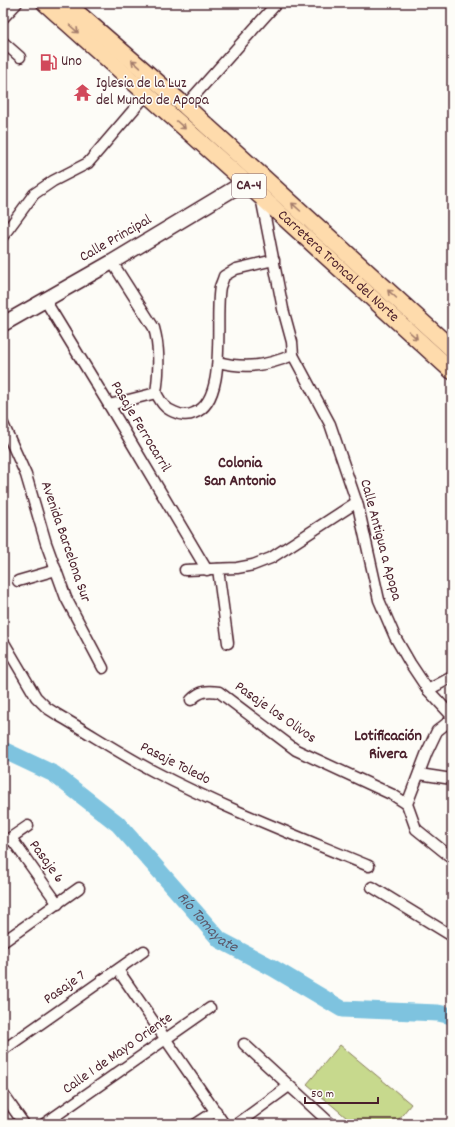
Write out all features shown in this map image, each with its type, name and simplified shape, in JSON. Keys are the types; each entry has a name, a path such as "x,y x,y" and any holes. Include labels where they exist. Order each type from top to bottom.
{"main road":[{"name":"Carretera Troncal del Norte","path":"45,3 245,182 452,371"},
{"name":"Carretera Troncal del Norte","path":"66,3 185,106 452,348"}],"street":[{"path":"3,18 17,3"},
{"path":"185,106 277,3"},
{"path":"3,42 20,57"},
{"path":"3,236 34,194 52,181 88,163 147,94"},
{"name":"Calle Principal","path":"3,324 112,262 245,182"},
{"name":"Calle Antigua a Apopa","path":"261,197 283,309 292,342 293,355 330,424 357,502 378,600 395,637 410,663 428,690 452,716"},
{"path":"112,262 154,328 157,337 159,375 156,392 162,404 168,410 178,414 190,415 200,411 210,400 218,362 220,288 224,276 236,269 274,260"},
{"name":"Pasaje Ferrocarril","path":"45,300 207,570"},
{"path":"218,362 235,366 262,365 276,362 293,355"},
{"path":"109,405 156,392"},
{"name":"Avenida Barcelona Sur","path":"3,424 6,436 26,475 66,598 103,668"},
{"path":"185,570 237,568 253,565 271,558 357,502"},
{"path":"218,569 228,643"},
{"path":"18,581 56,570"},
{"name":"Pasaje Toledo","path":"3,642 36,697 47,708 58,715 154,772 274,827 369,866"},
{"path":"428,690 452,677"},
{"name":"Pasaje los Olivos","path":"191,700 203,691 219,692 296,750 393,795 407,804"},
{"path":"452,719 437,731 427,752 407,804 416,829 452,858"},
{"path":"418,774 452,779"},
{"path":"7,841 28,826"},
{"name":"Pasaje 6","path":"7,841 58,904"},
{"path":"372,887 452,936"},
{"name":"Pasaje 6","path":"3,942 79,888"},
{"name":"Pasaje 7","path":"3,1050 144,951"},
{"path":"118,970 224,1124"},
{"name":"Calle 1 de Mayo Oriente","path":"44,1124 210,1008"},
{"path":"244,1044 331,1124"},
{"path":"237,1124 289,1086"},
{"path":"3,1094 24,1124"},
{"path":"196,1124 216,1111"}],"green space":[{"path":"340,1045 411,1104 395,1124 354,1124 307,1084"}],"waterway":[{"name":"Río Tomayate","path":"3,750 54,774 118,824 220,940 273,968 342,1009 438,1013 452,1016"}],"place":[{"name":"Uno","path":"48,62"},
{"name":"Iglesia de la Luz del Mundo de Apopa","path":"83,93"}],"district":[{"name":"Colonia San Antonio","path":"240,472"},
{"name":"Lotificación Rivera","path":"388,745"}]}
